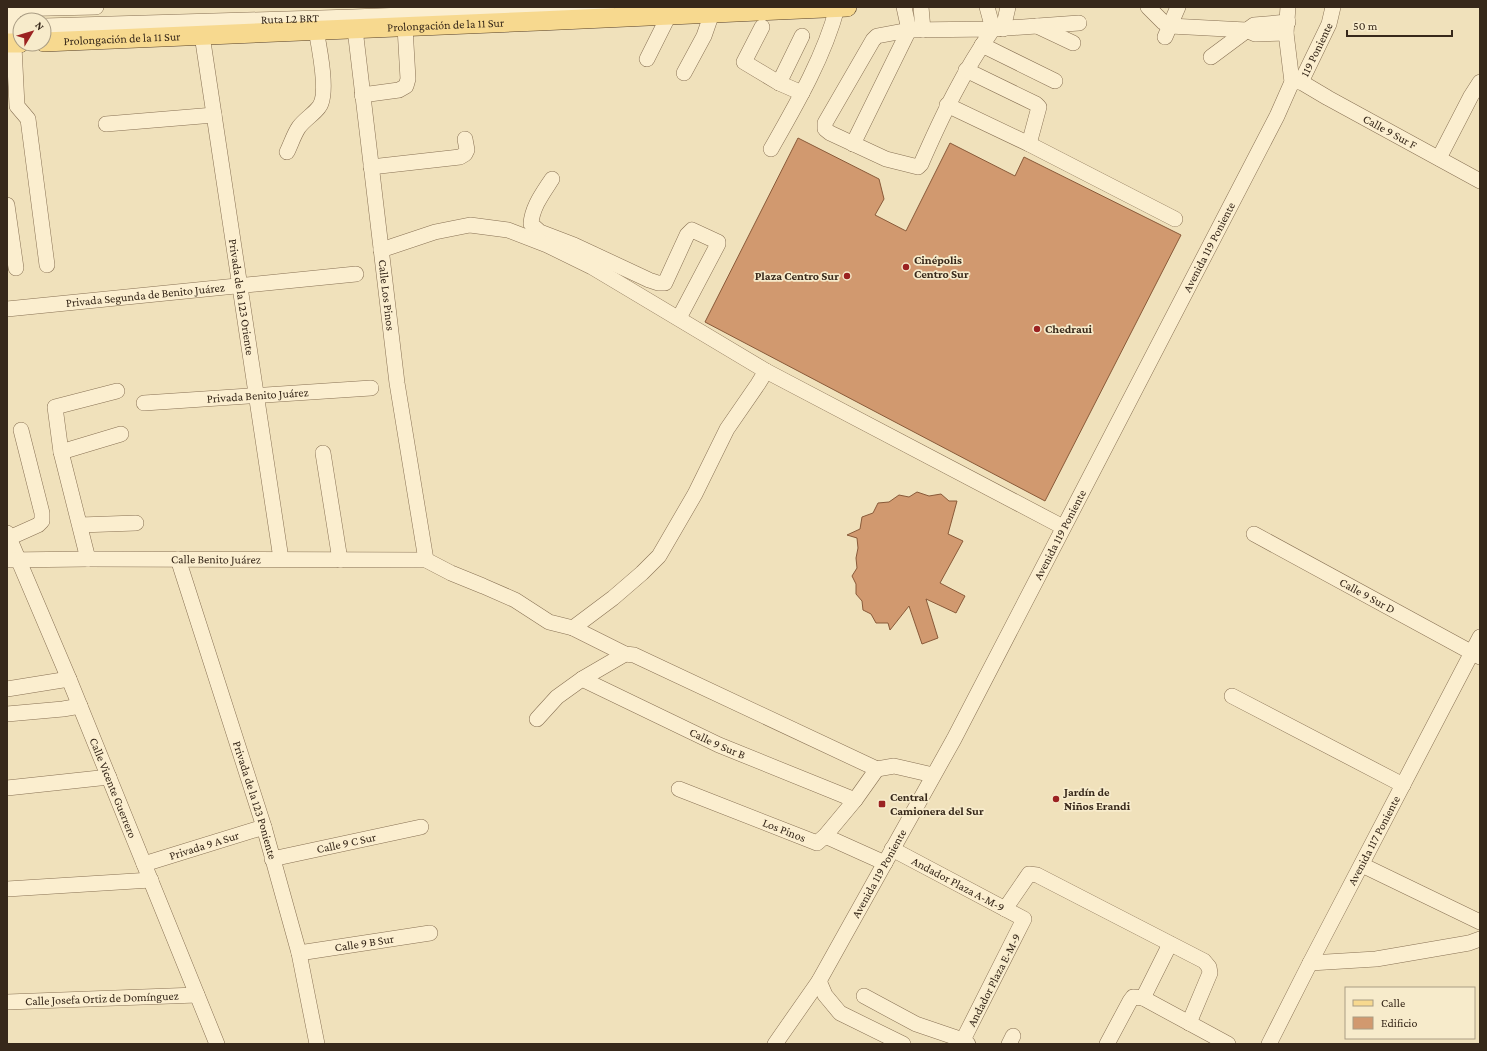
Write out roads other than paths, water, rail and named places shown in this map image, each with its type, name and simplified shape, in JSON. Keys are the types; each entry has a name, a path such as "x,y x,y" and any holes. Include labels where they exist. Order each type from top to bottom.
{"main road":[{"name":"Prolongación de la 11 Sur","path":"52,42 404,27 538,13 669,15 842,7"}],"street":[{"path":"12,26 10,8 96,7"},
{"name":"Ruta L2 BRT","path":"52,26 538,13 607,7"},
{"path":"771,149 802,93 842,7"},
{"path":"904,7 916,30"},
{"path":"854,144 916,30 921,7"},
{"path":"987,7 998,29"},
{"path":"1008,7 998,29 982,46 966,70 947,105 921,164 918,167 886,159 830,133 825,129 825,123 873,40 877,36 916,30 998,29 1079,23"},
{"path":"1148,7 1163,22 1168,32"},
{"path":"1168,32 1178,7"},
{"name":"119 Poniente","path":"1296,82 1329,24 1333,7"},
{"path":"684,73 704,36 712,13"},
{"path":"647,59 669,15"},
{"path":"1168,32 1246,30 1255,34 1287,21 1296,82"},
{"path":"1036,26 1073,43"},
{"path":"362,95 399,90 406,86 408,79 404,27"},
{"path":"762,27 744,62 779,83 802,93"},
{"name":"Calle Los Pinos","path":"355,29 397,383 426,560"},
{"path":"287,152 299,127 308,116 320,107 322,99 322,65 316,30"},
{"path":"1211,58 1246,30"},
{"name":"Privada de la 123 Oriente","path":"202,35 281,559"},
{"path":"779,83 802,36"},
{"path":"982,46 1055,81"},
{"path":"13,52 12,106 28,119 47,265"},
{"path":"966,70 1036,104 1039,107 1029,144"},
{"name":"Calle 9 Sur F","path":"1296,82 1480,181"},
{"name":"Avenida 119 Poniente","path":"775,1044 819,981 957,732 1296,82"},
{"path":"1439,158 1471,96 1480,82"},
{"path":"947,105 1029,144 1175,219"},
{"path":"106,124 214,115"},
{"path":"371,167 460,157 465,154 467,150 465,139"},
{"path":"552,179 538,202 532,216 531,224 540,232 574,245 649,280 658,283 665,283 687,235 692,230 718,242 679,318"},
{"path":"7,205 8,225 16,268"},
{"path":"381,250 435,232 470,225 508,230 546,245 592,268 679,318 766,371 1063,527"},
{"name":"Privada Segunda de Benito Juárez","path":"7,309 356,274"},
{"path":"574,628 613,598 659,556 695,494 727,429 766,371"},
{"name":"Privada Benito Juárez","path":"144,403 371,388"},
{"path":"88,558 61,452 55,407 117,391"},
{"path":"8,535 38,525 42,521 42,513 21,430"},
{"path":"61,452 121,434"},
{"path":"323,453 340,560"},
{"path":"80,526 136,523"},
{"name":"Calle 9 Sur D","path":"1254,534 1476,655"},
{"name":"Calle Vicente Guerrero","path":"8,535 13,561 69,679 217,1044"},
{"name":"Calle Benito Juárez","path":"13,561 88,558 426,560"},
{"name":"Privada de la 123 Poniente","path":"178,559 264,827 299,954 318,1044"},
{"path":"426,560 451,573 514,600 550,622 574,628 625,654 634,655 877,768 894,766 933,775"},
{"name":"Avenida 117 Poniente","path":"1269,1044 1403,784 1476,655 1480,637"},
{"path":"537,719 558,697 582,679 625,654"},
{"path":"7,689 69,679"},
{"name":"Calle 9 Sur B","path":"582,679 719,745 855,800"},
{"path":"1232,696 1403,784"},
{"path":"7,714 63,710 80,706"},
{"path":"825,836 855,800 877,768"},
{"path":"7,788 109,777"},
{"name":"Los Pinos","path":"679,789 817,843 825,836 885,863"},
{"name":"Privada 9 A Sur","path":"144,864 264,827"},
{"name":"Calle 9 C Sur","path":"272,859 421,827"},
{"name":"Andador Plaza A-M-9","path":"892,849 1024,919"},
{"path":"1362,865 1480,922"},
{"path":"1005,909 1028,874 1037,875 1204,961 1209,967 1210,973 1189,1023"},
{"path":"7,889 151,880"},
{"name":"Andador Plaza E-M-9","path":"966,1042 1024,919"},
{"name":"Calle 9 B Sur","path":"299,954 430,933"},
{"path":"1310,963 1376,959 1469,943 1480,939"},
{"path":"1142,998 1170,944"},
{"path":"819,981 825,995 840,1013 903,1044"},
{"name":"Calle Josefa Ortiz de Domínguez","path":"7,1002 197,995"},
{"path":"864,996 916,1024 966,1042"},
{"path":"1108,1044 1130,1001 1138,996 1228,1044"}],"place":[{"name":"Cinépolis Centro Sur","path":"906,267"},
{"name":"Plaza Centro Sur","path":"847,276"},
{"name":"Chedraui","path":"1037,329"},
{"name":"Jardín de Niños Erandi","path":"1056,799"},
{"name":"Central Camionera del Sur","path":"882,804"}]}
